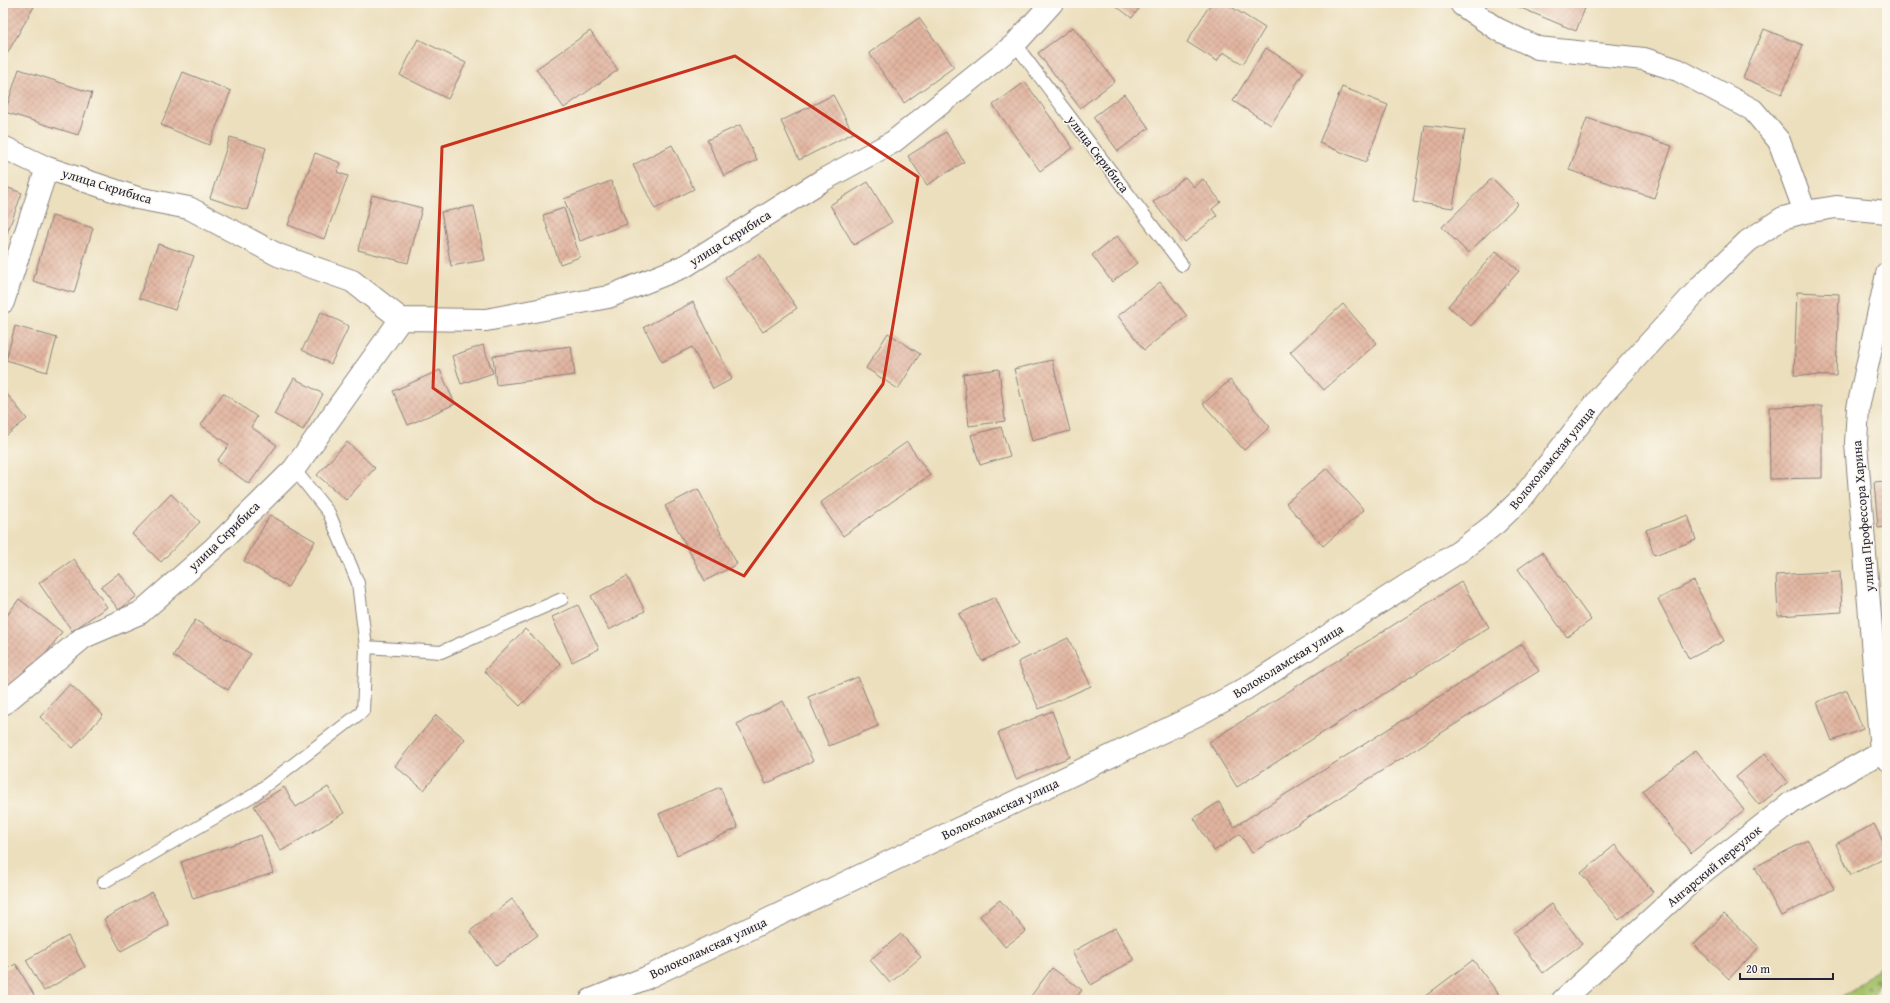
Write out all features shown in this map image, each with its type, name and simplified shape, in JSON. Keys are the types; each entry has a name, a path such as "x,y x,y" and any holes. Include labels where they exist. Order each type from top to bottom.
{"street":[{"name":"улица Скрибиса","path":"3,147 47,168 137,198 189,208 278,255 352,281 401,319 486,320 608,297 685,266 823,180 893,142 1015,44 1052,3"},
{"path":"1461,3 1462,6 1496,29 1538,48 1644,59 1678,70 1753,110 1779,141 1805,212"},
{"name":"улица Скрибиса","path":"3,302 47,168"},
{"name":"Волоколамская улица","path":"591,1000 646,978 1197,715 1245,689 1460,551 1496,523 1522,498 1604,394 1703,284 1748,241 1783,218 1805,212 1836,207 1887,212"},
{"name":"улица Профессора Харина","path":"1884,756 1856,443 1858,408 1887,274"},
{"name":"улица Скрибиса","path":"3,704 84,637 140,613 213,548 294,469 401,319"},
{"name":"Ангарский переулок","path":"1563,1000 1700,875 1791,803 1884,756"}],"lane":[{"name":"улица Скрибиса","path":"1015,44 1182,265"},
{"path":"104,882 252,796 363,711 366,647 358,583 329,513 294,469"},
{"path":"366,647 441,652 562,599"}],"highlighted area":[{"path":"735,56 918,177 883,384 744,576 595,501 433,388 442,147"}],"green space":[{"path":"1887,961 1887,966 1870,1000 1840,1000"}],"building":[{"path":"3,3 36,3 3,61"},
{"path":"1112,3 1143,3 1132,18"},
{"path":"1211,3 1225,3 1265,28 1243,64 1223,52 1217,61 1187,42"},
{"path":"1509,3 1587,3 1576,31"},
{"path":"919,18 954,67 904,103 869,53"},
{"path":"1073,27 1115,81 1080,108 1038,53"},
{"path":"1764,29 1803,45 1782,94 1743,78"},
{"path":"590,31 618,70 564,108 536,69"},
{"path":"418,39 466,63 448,99 400,75"},
{"path":"1266,48 1304,72 1271,125 1233,101"},
{"path":"19,69 92,93 78,135 5,112"},
{"path":"183,72 231,91 209,145 161,125"},
{"path":"1025,82 1073,148 1040,171 993,105"},
{"path":"1342,87 1388,105 1366,162 1319,143"},
{"path":"1124,94 1149,128 1118,151 1093,117"},
{"path":"833,95 853,133 799,160 781,121"},
{"path":"1587,118 1672,146 1654,198 1569,170"},
{"path":"740,125 757,160 724,176 707,140"},
{"path":"1425,125 1465,130 1453,208 1413,202"},
{"path":"946,132 964,162 927,185 908,156"},
{"path":"230,137 266,148 247,210 210,198"},
{"path":"672,145 694,189 655,209 633,165"},
{"path":"315,153 341,163 337,172 348,176 324,239 288,225"},
{"path":"1185,177 1194,187 1203,179 1221,202 1212,209 1217,216 1185,242 1153,202"},
{"path":"1492,178 1518,204 1468,253 1442,227"},
{"path":"611,181 627,224 580,241 564,199"},
{"path":"868,182 892,222 854,245 830,205"},
{"path":"3,186 22,193 3,244"},
{"path":"372,195 422,208 408,263 358,250"},
{"path":"474,206 485,260 451,266 441,212"},
{"path":"564,208 580,257 560,264 543,215"},
{"path":"52,216 93,228 74,293 33,281"},
{"path":"1117,236 1137,263 1112,282 1092,255"},
{"path":"158,244 194,256 175,310 139,298"},
{"path":"1496,251 1519,271 1471,326 1448,306"},
{"path":"759,254 797,308 763,332 725,278"},
{"path":"1160,282 1187,316 1144,350 1118,316"},
{"path":"1797,292 1839,294 1836,376 1794,375"},
{"path":"693,302 732,379 713,389 692,347 662,362 644,327"},
{"path":"1343,304 1377,343 1324,390 1290,352"},
{"path":"321,312 349,326 331,364 302,350"},
{"path":"15,326 57,338 47,372 6,360"},
{"path":"888,333 920,354 898,389 866,368"},
{"path":"483,345 493,373 461,384 452,356"},
{"path":"571,346 575,375 496,385 493,356"},
{"path":"1052,360 1070,431 1032,441 1014,369"},
{"path":"999,369 1005,421 969,426 963,374"},
{"path":"440,370 455,404 408,425 393,391"},
{"path":"294,378 323,394 303,430 274,414"},
{"path":"1230,380 1270,427 1244,450 1203,404"},
{"path":"3,389 27,419 3,438"},
{"path":"223,393 257,417 251,427 277,445 249,484 217,461 229,445 201,425"},
{"path":"1822,406 1822,478 1770,479 1769,407"},
{"path":"1001,427 1010,456 980,465 971,435"},
{"path":"347,442 375,468 346,500 317,475"},
{"path":"907,442 930,475 843,536 820,503"},
{"path":"1327,468 1364,510 1323,546 1286,503"},
{"path":"1887,481 1887,527 1878,528 1874,482"},
{"path":"698,489 737,564 705,581 665,506"},
{"path":"171,494 200,522 161,562 132,534"},
{"path":"270,515 315,541 288,587 244,561"},
{"path":"1688,515 1696,540 1654,555 1646,530"},
{"path":"1542,552 1591,620 1567,637 1518,569"},
{"path":"74,559 107,607 72,631 39,583"},
{"path":"1840,571 1842,612 1778,616 1776,575"},
{"path":"119,573 137,596 119,610 101,587"},
{"path":"627,576 645,611 609,630 591,596"},
{"path":"1694,581 1724,641 1689,659 1658,599"},
{"path":"1461,582 1489,627 1237,787 1209,742"},
{"path":"995,597 1018,644 982,661 959,614"},
{"path":"19,599 62,632 42,659 3,691 3,621"},
{"path":"578,605 599,649 572,662 552,617"},
{"path":"195,620 251,654 228,690 173,656"},
{"path":"525,629 561,664 520,706 484,671"},
{"path":"1068,638 1091,686 1039,709 1018,662"},
{"path":"1522,644 1539,671 1252,853 1240,834 1214,851 1194,818 1219,802 1234,827"},
{"path":"858,677 878,726 829,746 808,697"},
{"path":"70,684 103,715 73,748 40,717"},
{"path":"1847,690 1863,729 1832,741 1817,702"},
{"path":"783,701 813,761 766,784 737,724"},
{"path":"1052,711 1070,757 1016,779 998,733"},
{"path":"436,715 465,739 424,790 395,766"},
{"path":"1696,750 1744,810 1691,853 1642,791"},
{"path":"1765,753 1788,782 1759,805 1736,777"},
{"path":"284,787 296,807 328,787 344,813 281,851 254,806"},
{"path":"720,787 738,828 677,855 659,814"},
{"path":"1874,824 1887,850 1887,856 1851,875 1836,844"},
{"path":"261,835 273,873 193,899 181,862"},
{"path":"1808,840 1834,889 1781,916 1755,867"},
{"path":"1615,845 1653,892 1619,920 1581,873"},
{"path":"152,892 169,925 121,951 104,919"},
{"path":"512,899 538,935 496,966 470,931"},
{"path":"1000,900 1026,931 1005,947 980,916"},
{"path":"1552,904 1582,944 1543,973 1513,933"},
{"path":"1724,914 1759,947 1729,979 1694,945"},
{"path":"1115,928 1134,960 1091,985 1072,952"},
{"path":"901,934 921,957 890,983 870,960"},
{"path":"68,936 85,967 44,991 26,960"},
{"path":"1473,960 1503,1000 1420,1000"},
{"path":"16,964 34,995 25,1000 3,1000 3,971"},
{"path":"1052,968 1082,990 1074,1000 1028,1000"}]}
